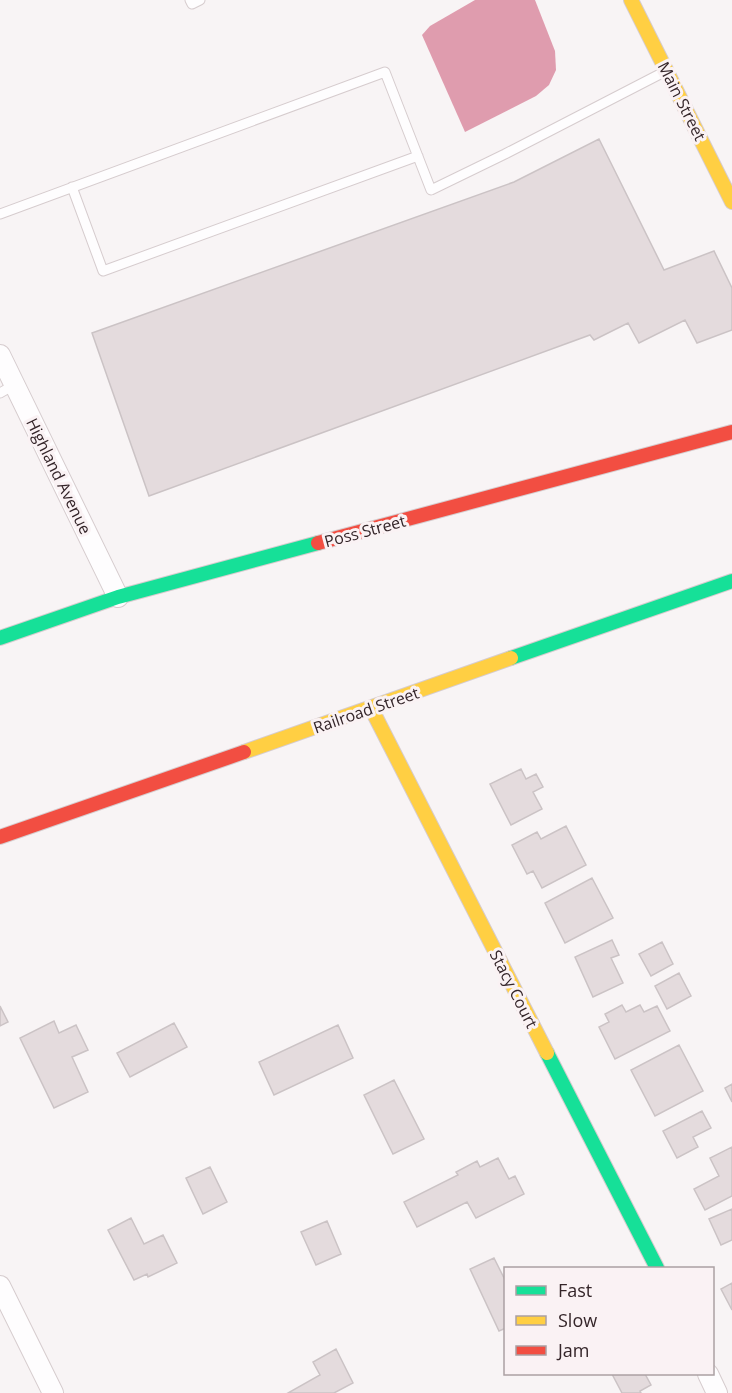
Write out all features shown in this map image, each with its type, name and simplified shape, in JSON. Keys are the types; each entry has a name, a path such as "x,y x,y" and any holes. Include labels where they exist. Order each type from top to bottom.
{"street":[{"name":"Main Street","path":"631,0 732,202"},
{"name":"Highland Avenue","path":"0,355 7,389 118,597"},
{"name":"Poss Street","path":"0,638 118,597 732,432"},
{"name":"Railroad Street","path":"0,837 732,581"},
{"name":"Stacy Court","path":"372,708 656,1267"},
{"path":"0,1286 53,1393"},
{"path":"708,1375 717,1393"}],"lane":[{"path":"190,0 192,4 200,0"},
{"path":"0,214 385,72 431,190 666,70"},
{"path":"72,187 103,271 418,156"}],"shaded area":[{"path":"475,0 535,0 555,51 556,70 549,85 536,96 465,132 422,35 430,26"}],"building":[{"path":"599,139 664,270 714,251 732,288 732,330 697,343 685,320 639,343 628,323 594,340 590,335 149,496 92,333 514,182"},
{"path":"521,769 526,779 536,774 543,787 533,792 542,809 511,825 490,784"},
{"path":"566,826 586,865 542,888 533,871 527,874 512,845 537,832 541,839"},
{"path":"592,878 613,918 565,943 545,903"},
{"path":"612,940 619,955 611,958 623,983 593,997 575,957"},
{"path":"662,942 673,964 651,976 639,954"},
{"path":"679,973 691,996 667,1009 655,986"},
{"path":"622,1005 626,1012 640,1005 644,1012 657,1006 670,1031 615,1059 599,1027 609,1022 605,1014"},
{"path":"0,1006 8,1022 0,1026"},
{"path":"54,1021 59,1033 76,1025 88,1050 72,1057 88,1092 54,1108 20,1038"},
{"path":"174,1023 187,1047 130,1077 117,1053"},
{"path":"338,1025 353,1058 274,1095 259,1062"},
{"path":"679,1045 703,1091 655,1116 631,1070"},
{"path":"394,1080 424,1139 393,1154 364,1095"},
{"path":"732,1084 732,1102 725,1088"},
{"path":"702,1111 711,1128 693,1137 698,1147 677,1158 663,1131"},
{"path":"732,1147 732,1196 705,1210 694,1189 719,1176 710,1158"},
{"path":"498,1158 509,1179 515,1176 524,1194 476,1218 467,1202 417,1227 404,1202 458,1175 456,1172 477,1161 480,1167"},
{"path":"210,1167 227,1202 203,1214 186,1178"},
{"path":"732,1209 732,1240 721,1245 709,1219"},
{"path":"131,1218 144,1244 163,1235 177,1263 148,1277 147,1274 134,1280 108,1230"},
{"path":"327,1221 341,1254 316,1265 301,1232"},
{"path":"494,1258 504,1278 504,1329 499,1331 470,1269"},
{"path":"732,1283 732,1310 721,1289"},
{"path":"336,1349 353,1383 334,1393 288,1393 320,1375 313,1362"},
{"path":"613,1375 646,1375 651,1385 640,1391 641,1393 622,1393"}],"traffic: fast":[{"path":"0,638 118,597 318,543"},
{"path":"511,658 732,581"},
{"path":"547,1053 656,1267"}],"traffic: slow":[{"path":"631,0 732,202"},
{"path":"244,752 511,658"},
{"path":"371,708 547,1053"}],"traffic: jam":[{"path":"318,543 732,432"},
{"path":"0,837 244,752"}]}
